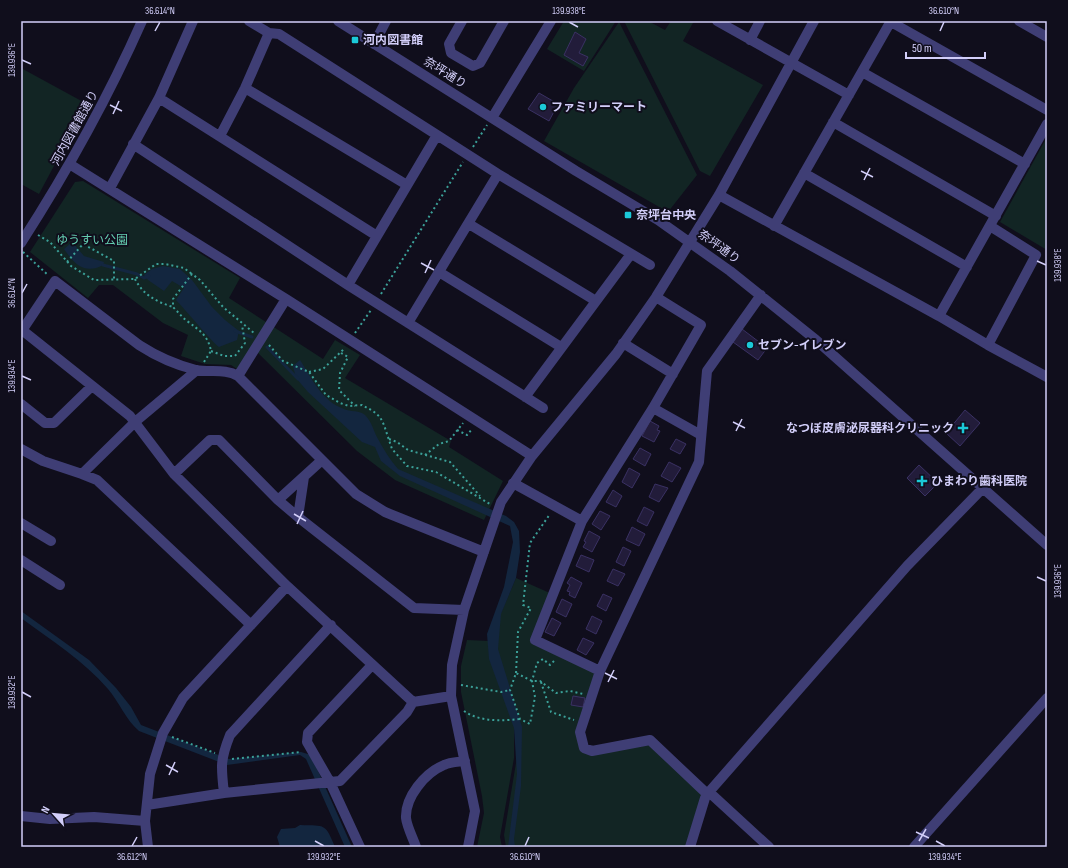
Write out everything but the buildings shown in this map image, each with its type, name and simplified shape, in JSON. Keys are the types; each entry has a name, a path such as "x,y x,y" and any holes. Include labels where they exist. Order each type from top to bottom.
{"street":[{"name":"河内図書館通り","path":"21,243 70,165 99,112 142,21"},
{"path":"110,188 159,98 193,21"},
{"path":"249,21 269,33 279,34 498,174 650,265"},
{"name":"奈坪通り","path":"338,21 576,171 658,220 690,242 761,295 816,340 1047,545"},
{"path":"374,44 386,21"},
{"path":"462,21 449,44 451,53 473,66 480,63 504,21"},
{"path":"492,118 551,21"},
{"path":"717,21 849,95"},
{"path":"750,40 760,21"},
{"path":"468,847 475,810 451,696 452,665 464,610 497,516 512,483 623,343 656,297 719,195 814,21"},
{"path":"774,226 891,21 1047,110"},
{"path":"1019,21 1047,37"},
{"path":"220,136 246,88 269,33"},
{"path":"862,72 1025,164"},
{"path":"246,88 407,185"},
{"path":"159,98 377,236"},
{"path":"833,122 996,216"},
{"path":"939,316 1047,124"},
{"path":"348,285 437,135"},
{"path":"134,144 348,285 543,408"},
{"path":"70,165 110,188 286,299 348,344 532,456"},
{"path":"804,173 967,267"},
{"path":"408,323 498,174"},
{"path":"719,195 1047,377"},
{"path":"469,224 596,301"},
{"path":"988,345 1036,255 990,226"},
{"path":"525,397 631,254"},
{"path":"439,272 561,347"},
{"path":"413,702 287,586 174,474 130,416 22,331 55,281 139,345 154,354 200,367 231,372 238,376 356,494 384,512 484,552"},
{"path":"761,295 707,371 699,462 600,671 580,732 584,748 592,751 650,740 704,791 709,792 769,847"},
{"path":"600,671 535,640 582,521 653,408 701,325 656,297"},
{"path":"238,376 286,299"},
{"path":"623,343 673,374"},
{"path":"82,474 135,422 200,367"},
{"path":"21,404 45,423 54,423 92,386"},
{"path":"653,408 701,435"},
{"path":"174,474 210,440 219,440 278,500 414,608 464,610"},
{"path":"21,449 43,461 97,480 251,625"},
{"path":"278,500 322,460"},
{"path":"298,517 304,477"},
{"path":"512,483 582,521"},
{"path":"690,847 705,798 709,792 907,566 983,488"},
{"path":"21,523 50,541"},
{"path":"21,560 60,585"},
{"path":"148,847 145,821 150,774 162,737 183,698 287,586"},
{"path":"224,793 222,759 230,735 331,625"},
{"path":"360,847 323,782 312,751 307,742 308,733 372,665"},
{"path":"413,702 451,696"},
{"path":"914,847 1047,698"},
{"path":"147,805 224,793 340,781 407,712 413,702"},
{"path":"416,847 406,819 406,805 414,792 431,773 444,765 465,761"},
{"path":"21,816 50,819 94,817 145,821"}],"path":[{"path":"309,372 323,369 341,353 348,344 492,118"},
{"path":"37,235 50,242 70,266 94,280 114,281 135,279 156,264 165,264 184,268 200,280 223,307 242,324 259,336"},
{"path":"67,262 83,244 114,261 114,281"},
{"path":"21,251 55,281"},
{"path":"173,307 173,299 183,288 192,274"},
{"path":"135,279 139,287 152,299 173,307 186,320 201,330 209,343 211,351 200,367"},
{"path":"211,351 224,356 235,356 245,343 242,324"},
{"path":"267,343 283,361 309,372 326,395 340,403 355,406 362,405 380,417 392,449 407,466 436,472 483,498 450,462 408,450 397,442 389,439"},
{"path":"341,353 348,357 340,373 339,390 355,406"},
{"path":"457,430 467,435 473,419"},
{"path":"425,455 439,444 449,441 457,430 473,419"},
{"path":"520,719 510,690 516,673 518,632 531,608 523,605 530,543 555,506"},
{"path":"473,718 520,719 530,724 535,697 532,681 537,663 543,659 550,665"},
{"path":"516,673 532,681 540,681 556,693 570,691"},
{"path":"540,681 551,712 583,723"},
{"path":"461,686 501,692 510,690"},
{"path":"162,737 222,759 312,751"}],"green space":[{"path":"564,21 616,21 584,71 547,49"},
{"path":"624,21 648,21 665,30 671,21 694,21 683,41 763,85 710,176 700,171"},
{"path":"619,22 697,175 668,212 544,141 574,88"},
{"path":"21,68 87,104 39,194 21,184"},
{"path":"1047,137 1047,250 1000,222"},
{"name":"ゆうすい公園","path":"83,181 240,278 229,298 323,359 335,340 360,355 345,378 451,441 449,447 503,481 484,520 395,480 357,451 252,347 237,369 231,365 205,364 181,356 188,335 163,323 113,285 99,285 88,298 30,252 75,182"},
{"path":"516,578 552,594 535,640 600,671 583,723 584,748 650,740 704,791 690,847 506,847 504,835 522,727 514,729 514,758 500,837 502,847 477,847 484,813 482,796 461,692 461,666 467,640 489,641"}],"water":[{"path":"72,242 84,256 104,262 103,265 91,269 80,266 64,249"},
{"path":"163,266 180,269 192,280 212,307 239,331 237,340 219,347 176,300 184,288 172,281 164,291 148,280 144,275 152,269"},
{"path":"300,360 318,389 330,401 344,409 360,412 365,415 371,423 376,436 385,451 398,469 506,516 514,522 519,531 520,552 516,578 501,614 498,649 522,727 521,786 514,839 515,847 508,847 517,774 514,728 489,659 487,634 504,587 513,542 510,526 400,476 381,461 375,447 362,442 308,392 296,378 293,366"},
{"path":"21,611 89,660 116,688 131,707 141,725 229,759 301,752 311,755 352,847 345,847 306,759 300,755 227,765 139,731 130,722 112,694 99,679 67,651 21,618"},
{"path":"300,825 315,825 324,827 335,847 280,847 277,837 281,829 295,828"}],"waterway":[{"path":"103,265 137,274 144,278 149,276"},
{"path":"235,331 252,337"},
{"path":"267,347 298,379"}],"place":[{"name":"河内図書館","path":"355,40"},
{"name":"ファミリーマート","path":"543,107"},
{"name":"奈坪台中央","path":"628,215"},
{"name":"セブン-イレブン","path":"750,345"},
{"name":"なつぼ皮膚泌尿器科クリニック","path":"963,428"},
{"name":"ひまわり歯科医院","path":"922,481"}]}
